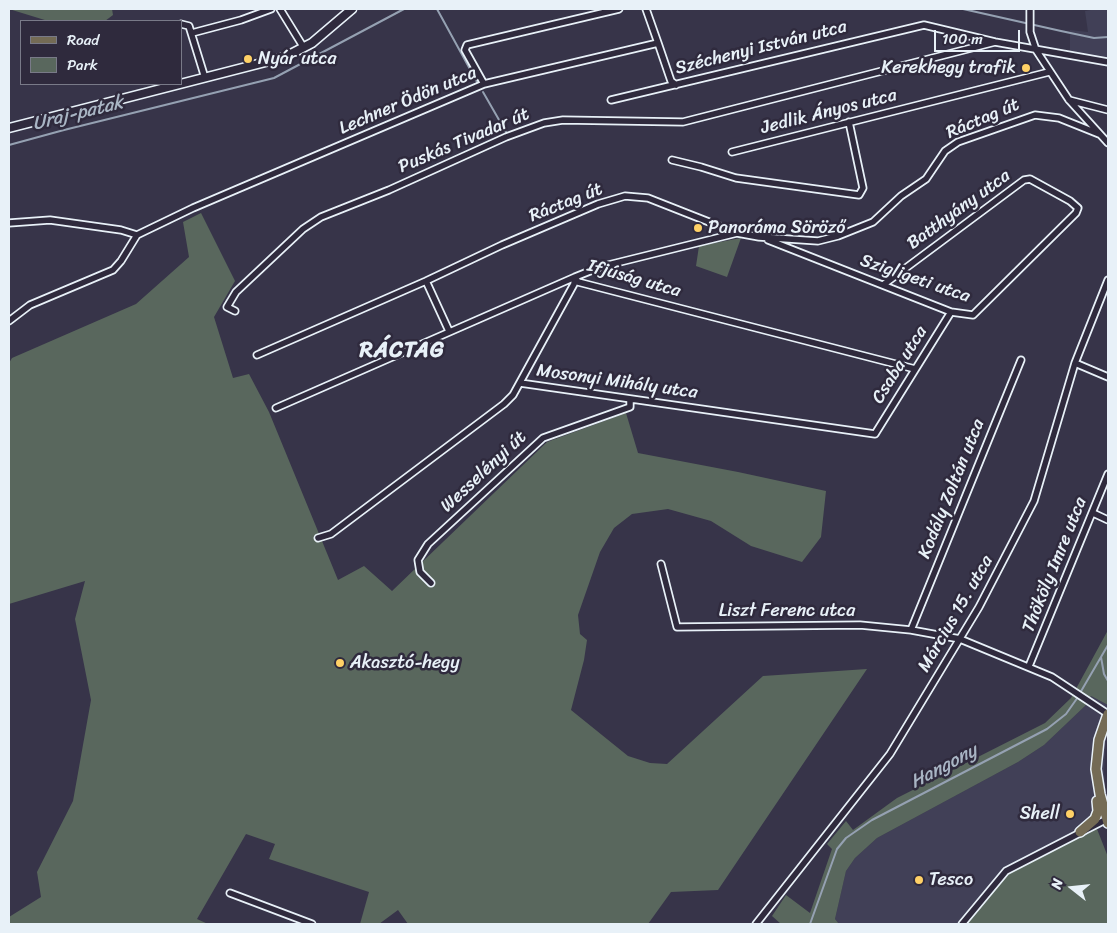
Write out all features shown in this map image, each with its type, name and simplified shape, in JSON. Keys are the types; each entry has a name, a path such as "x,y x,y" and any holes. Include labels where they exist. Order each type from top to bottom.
{"main road":[{"path":"1080,832 1097,814 1096,763 1099,740 1108,714"},
{"path":"1097,781 1108,821"}],"street":[{"path":"192,33 241,20 271,9"},
{"path":"280,9 304,48"},
{"path":"182,84 285,57 304,48 352,9"},
{"path":"484,84 465,50 470,43 619,9"},
{"path":"646,9 671,81 676,85"},
{"path":"1030,11 1030,28 1036,50 1069,100 1108,143"},
{"path":"182,24 190,26 205,78"},
{"name":"Széchenyi István utca","path":"611,100 924,25 934,25 995,42 1107,61"},
{"name":"Puskás Tivadar út","path":"235,311 227,307 236,292 303,229 321,217 390,190 506,137 544,123 563,120 683,122 995,42"},
{"name":"Lechner Ödön utca","path":"136,234 484,84 658,43"},
{"name":"Jedlik Ányos utca","path":"732,152 1049,72"},
{"path":"9,128 178,85"},
{"path":"1069,100 1108,110"},
{"name":"Ráctag út","path":"759,237 818,241 838,236 873,222 901,196 926,179 945,151 958,142 1027,116 1052,116 1099,134"},
{"path":"672,160 701,166 736,178 859,195 863,188 849,122"},
{"name":"Szigligeti utca","path":"759,237 951,312 976,314 1076,214 1076,205 1030,179"},
{"name":"Batthyány utca","path":"883,285 1020,182 1030,179"},
{"name":"Ráctag út","path":"257,355 598,204 625,196 636,196 661,202 737,233"},
{"path":"9,223 50,220 121,230 136,234 121,261 113,270 30,305 9,321"},
{"path":"520,383 574,284 575,277 600,267 737,233 759,237"},
{"name":"Ifjúság utca","path":"276,408 575,277 578,282 915,368"},
{"name":"Március 15. utca","path":"756,924 890,754 960,639 1034,502 1075,364 1108,280"},
{"path":"426,281 449,331"},
{"name":"Csaba utca","path":"876,434 951,312"},
{"name":"Kodály Zoltán utca","path":"911,630 1021,360"},
{"path":"1075,364 1108,377"},
{"name":"Mosonyi Mihály utca","path":"318,538 331,534 436,453 504,404 520,383 876,434"},
{"name":"Wesselényi út","path":"431,583 420,572 418,560 428,544 528,451 543,438 630,407 630,400"},
{"name":"Thököly Imre utca","path":"1029,666 1108,474"},
{"path":"1092,513 1108,520"},
{"name":"Liszt Ferenc utca","path":"661,564 677,627 824,624 911,630 960,639 1029,666 1072,689 1108,714"},
{"path":"962,924 1006,871 1080,832 1108,821"},
{"path":"230,894 312,924"}],"shaded area":[{"path":"1108,9 1108,57 1070,51 1070,30 1088,32 1085,11"},
{"path":"1091,696 1108,705 1104,772 1108,824 1004,876 966,924 839,924 835,919 846,871 855,858 877,838 1018,762 1044,745 1085,706"}],"green space":[{"path":"9,9 112,9 113,15 106,20 45,20"},
{"path":"201,213 235,281 214,317 233,378 249,374 269,412 338,580 364,566 392,591 547,442 626,413 638,453 826,491 821,537 802,562 751,546 711,521 668,509 632,514 614,528 600,552 578,615 580,634 587,640 584,660 571,710 628,756 650,763 667,764 763,676 867,669 718,890 671,892 648,924 408,924 398,910 379,924 360,924 369,892 269,859 275,844 246,834 197,919 208,924 9,924 9,917 41,897 37,872 73,801 91,700 75,619 85,581 9,604 9,363 12,358 136,304 189,257 183,222"},
{"path":"741,238 727,277 696,266 699,246"},
{"path":"1108,630 1108,705 1091,696 1085,706 1044,745 1018,762 877,838 855,858 846,871 835,919 839,924 781,924 772,916 786,895 810,913 832,849 827,844 846,821 853,830 897,798 1045,723 1071,698"},
{"path":"1097,829 1108,857 1108,924 966,924 1004,876"}],"waterway":[{"name":"Uraj-patak","path":"9,145 274,78 404,9"},
{"path":"437,9 477,82"},
{"name":"Uraj-patak","path":"963,9 1094,38 1108,37"},
{"path":"483,92 506,132"},
{"name":"Hangony","path":"1080,693 1108,645"},
{"path":"1101,657 1104,674 1108,681"},
{"name":"Hangony","path":"810,924 837,849 846,838 872,820 1047,729 1066,714 1078,697"}],"place":[{"name":"Nyár utca","path":"248,59"},
{"name":"Kerekhegy trafik","path":"1026,68"},
{"name":"Panoráma Söröző","path":"698,228"},
{"name":"Akasztó-hegy","path":"340,663"},
{"name":"Shell","path":"1070,814"},
{"name":"Tesco","path":"919,880"}],"district":[{"name":"RÁCTAG","path":"402,351"}]}
